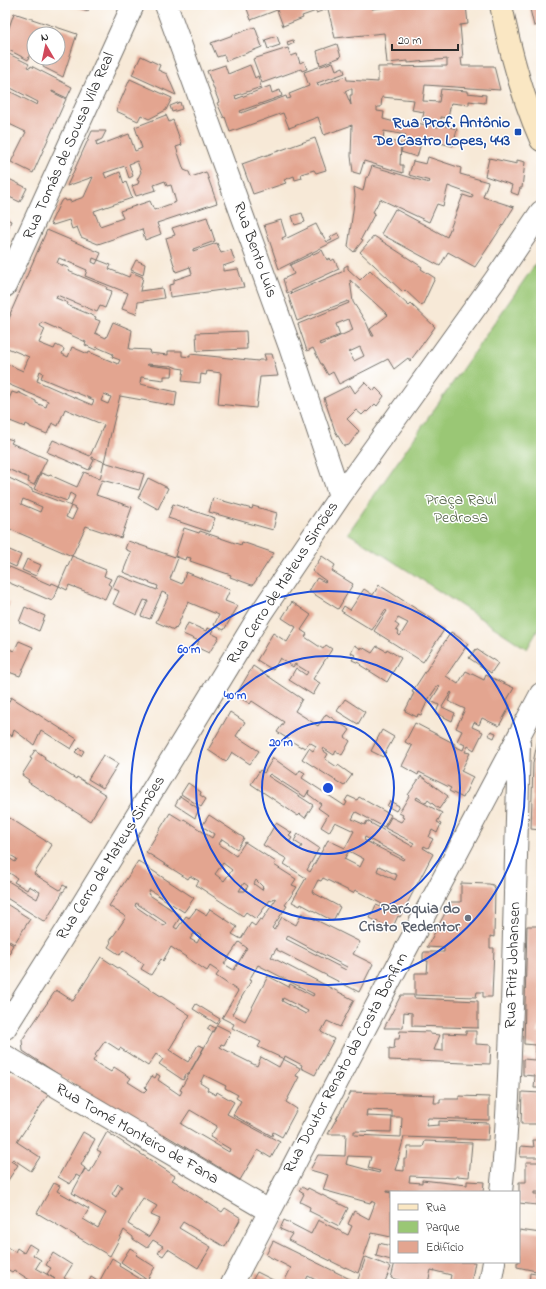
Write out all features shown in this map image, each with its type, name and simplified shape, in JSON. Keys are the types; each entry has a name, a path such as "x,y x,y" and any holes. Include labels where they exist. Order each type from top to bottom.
{"main road":[{"path":"501,5 518,76 533,122 541,140"}],"street":[{"name":"Rua Tomás de Sousa Vila Real","path":"5,286 133,5"},
{"name":"Rua Bento Luís","path":"166,5 290,347 340,496"},
{"name":"Rua Cerro de Mateus Simões","path":"5,1028 71,924 261,613 340,496 495,280 541,212"},
{"name":"Rua Doutor Renato da Costa Bonfim","path":"232,1284 541,694"},
{"name":"Rua Fritz Johansen","path":"502,1191 506,1143 516,890 519,738"},
{"name":"Rua Tomé Monteiro de Fana","path":"5,1056 269,1211"},
{"path":"490,1284 494,1263"}],"green space":[{"name":"Praça Raul Pedrosa","path":"541,256 541,624 527,649 348,533"}],"building":[{"path":"70,5 90,5 88,11"},
{"path":"325,5 327,9 302,16 303,18 283,26 277,10 251,20 246,6"},
{"path":"327,5 372,5 372,9 398,5 466,5 468,24 460,25 463,58 461,58 462,66 494,66 500,90 425,85 423,101 439,102 441,89 467,91 467,93 486,95 485,103 469,101 469,105 451,103 448,118 441,117 441,122 442,125 457,129 453,146 422,139 417,157 401,152 406,135 384,131 383,140 401,143 400,165 403,165 403,173 364,161 360,174 353,172 351,156 352,125 324,135 318,117 289,128 283,113 230,132 225,117 224,118 217,103 219,102 207,71 225,65 228,74 250,65 255,78 258,76 261,87 235,96 236,99 270,86 272,93 280,90 282,96 240,111 241,113 286,96 287,99 291,98 289,94 309,86 304,72 333,62 336,70 343,67 345,73 317,83 318,86 346,76 347,80 378,82 378,67 447,66 447,59 408,63 408,61 387,63 384,33 335,38","holes":["352,89 352,95 350,95 351,105 345,91","382,97 414,100 412,110 424,112 422,121 439,125 438,127 416,123 414,127 383,119 384,112 377,111 377,107 381,107"]},
{"path":"529,5 541,5 541,25 534,26"},
{"path":"14,13 53,26 26,26 26,59 5,48 7,44 5,44 5,39"},
{"path":"255,27 262,47 226,61 224,55 217,57 211,43"},
{"path":"66,30 77,34 63,77 43,67 66,66"},
{"path":"277,36 280,45 268,49 265,40"},
{"path":"293,40 294,43 288,46 287,42"},
{"path":"337,44 341,57 320,65 317,51"},
{"path":"288,48 291,56 297,54 300,63 304,61 307,69 302,71 301,69 262,83 253,59"},
{"path":"5,52 26,62 27,67 30,68 31,66 72,87 67,98 52,91 66,99 33,173 11,162 26,132 5,122 5,89 37,105 38,102 5,85 5,77 9,69 5,67"},
{"path":"141,56 160,65 158,70 167,74 176,95 132,75"},
{"path":"130,79 172,98 166,110 149,119 141,115 138,121 116,111"},
{"path":"180,102 182,109 172,112 170,106"},
{"path":"166,115 169,122 173,120 182,145 176,147 184,170 189,172 191,177 206,172 217,203 157,223 161,234 145,240 142,229 98,244 81,237 77,227 72,229 69,220 53,225 50,224 61,201 65,199 66,201 70,200 70,202 84,197 93,177 67,186 92,131 106,131 102,139 96,142 97,146 129,134 135,151 142,148 135,127","holes":["137,161 141,172 137,180 139,181 138,184 132,186 136,196 156,190 154,185 165,181 167,186 171,185 176,202 154,210 150,201 120,211 123,218 100,226 94,211 132,198 126,182 124,184 120,172 106,178 104,173 125,166 129,178 133,176 129,164"]},
{"path":"315,138 326,170 316,173 314,170 301,174 302,178 295,180 294,176 284,180 286,183 253,194 242,164"},
{"path":"428,157 461,168 460,174 488,182 483,197 514,207 475,267 448,252 440,266 381,234 395,209 447,237 463,195 472,198 473,195 448,186 443,206 437,204 429,222 380,199 373,212 375,213 361,239 363,240 354,252 348,247 355,196 354,187 363,191 366,177 368,177 372,166 429,183 430,181 409,175 413,161 426,164"},
{"path":"489,158 517,164 517,160 525,162 522,188 520,188 518,195 510,192 512,185 485,176"},
{"path":"5,177 27,188 20,202 5,195 7,190 5,190"},
{"path":"302,213 305,222 295,225 292,216"},
{"path":"207,217 215,241 193,249 193,251 217,243 221,253 231,250 235,262 223,266 223,271 238,269 244,287 170,297 169,285 174,284 174,280 192,274 190,267 176,272 166,238 175,235 172,228"},
{"path":"5,218 11,221 5,236"},
{"path":"281,220 286,236 282,238 283,240 316,224 327,242 332,240 330,237 338,233 341,238 279,269 264,225"},
{"path":"47,230 101,253 98,260 111,265 109,269 129,277 131,272 143,277 140,291 162,288 164,298 138,302 136,314 122,309 128,293 85,276 87,270 59,258 57,263 69,268 68,271 107,287 106,289 112,291 105,308 100,306 97,312 57,295 56,298 68,303 67,305 96,317 95,319 100,321 95,333 106,338 113,322 132,330 129,349 150,350 149,353 168,355 168,351 182,351 182,356 190,357 190,354 258,361 266,360 264,354 272,354 278,376 260,377 256,408 218,404 221,373 207,371 206,375 201,374 200,383 182,381 184,369 170,365 147,364 173,368 172,376 164,376 164,380 141,377 140,384 177,392 175,406 120,396 104,462 92,457 94,460 89,470 47,452 53,440 90,456 104,425 65,409 58,426 52,423 47,434 26,424 25,427 5,419 5,408 12,392 18,394 18,392 46,407 48,401 5,383 5,363 23,371 29,357 5,347 5,328","holes":["93,258 98,260 96,264 92,262","42,322 86,342 85,345 96,350 97,347 113,354 112,357 120,360 118,364 89,352 88,354 72,347 68,357 62,354 64,349 56,345 54,349 39,343 45,329 40,326","40,371 43,373 41,378 94,400 92,405 37,381","104,394 111,397 108,404 101,401"]},
{"path":"374,236 422,267 421,269 435,278 422,306 405,290 403,292 360,252"},
{"path":"322,250 327,260 330,258 331,261 334,259 339,269 287,293 283,279 294,274 290,265"},
{"path":"136,260 145,264 143,275 131,270"},
{"path":"348,265 348,269 360,280 370,270 409,306 411,304 435,327 410,361 408,358 394,369 388,359 339,384 333,372 328,375 313,348 307,351 298,324 349,303 348,301 297,321 288,295 344,271 344,267","holes":["350,280 388,315 370,329 374,336 372,336 367,324 353,302","349,319 353,330 320,345 319,343 340,335 336,324","360,347 364,356 354,361 349,352"]},
{"path":"246,331 247,349 197,351 196,333"},
{"path":"365,382 374,391 376,388 384,396 377,406 375,404 362,415 356,410 347,419 359,431 349,445 344,446 335,431 324,398 350,385 355,393"},
{"path":"6,438 13,440 11,443 47,459 34,485 28,482 29,478 5,468"},
{"path":"104,462 144,474 139,490 102,480 96,495 132,507 121,538 86,526 72,556 5,527 5,476 32,489 32,491 71,506 75,496 70,493 67,501 34,489 41,473 50,475 77,487 84,472 100,479","holes":["23,499 42,507 40,512 21,504","71,506 77,509 72,520 66,517"]},
{"path":"148,478 168,488 158,509 138,498"},
{"path":"213,498 252,509 253,506 277,513 273,530 209,512"},
{"path":"173,504 215,518 210,532 168,518"},
{"path":"184,528 199,533 200,531 241,545 242,542 274,553 252,585 230,577 231,575 190,561 191,558 186,557 185,560 175,556"},
{"path":"128,541 178,558 170,579 182,584 186,572 230,590 225,601 238,606 224,630 214,625 219,615 188,602 176,629 175,628 174,630 156,622 169,595 162,592 150,619 141,616 148,601 144,600 137,615 113,604 119,591 112,588 118,575 157,590 158,586 123,572 131,552 125,549"},
{"path":"5,548 21,555 16,567 5,562"},
{"path":"72,556 106,570 104,576 111,579 108,584 111,586 105,599 69,585 67,590 59,586"},
{"path":"322,556 335,565 332,571 353,584 338,609 309,591 317,578 325,582 326,581 312,571"},
{"path":"27,559 41,565 36,576 22,570"},
{"path":"5,565 51,585 52,583 59,586 52,601 5,581"},
{"path":"379,585 435,621 434,623 444,630 423,662 374,631 387,611 385,610 372,630 341,611 344,606 350,610 364,589 373,595","holes":["398,618 408,623 400,636 398,634 399,632 396,630 399,626 395,623"]},
{"path":"5,601 10,603 5,615"},
{"path":"292,602 311,615 301,630 307,634 305,637 323,649 326,645 332,649 313,679 320,683 313,695 289,680 296,668 306,675 308,672 295,664 293,667 280,658 273,670 257,660 273,633 287,642 296,627 282,618"},
{"path":"25,607 45,616 39,631 19,622"},
{"path":"188,623 206,631 207,628 213,630 211,633 219,637 209,653 196,647 199,641 183,634"},
{"path":"451,632 468,644 446,676 458,684 466,671 484,680 486,675 514,688 507,700 510,706 499,726 482,718 479,725 474,722 472,727 483,732 474,750 468,746 465,752 470,753 461,771 473,777 463,798 449,791 451,788 419,772 418,775 402,766 412,746 405,742 415,723 455,744 454,746 463,750 465,745 457,741 462,731 456,728 465,709 448,701 452,693 451,692 442,707 455,713 452,721 436,713 439,705 431,701 440,686 438,685 428,700 421,715 418,714 417,717 405,711 414,693 412,692"},
{"path":"19,641 33,647 20,676 6,671 9,665 5,663 9,649 14,651"},
{"path":"355,645 372,653 377,646 386,651 387,649 401,658 387,682 360,665 361,664 352,660 355,655 351,653"},
{"path":"476,649 498,663 491,673 469,658"},
{"path":"253,666 302,699 295,711 318,726 326,714 350,730 345,737 350,741 342,755 336,751 334,755 323,748 322,750 328,754 325,759 337,767 338,765 352,775 344,786 302,759 309,748 313,751 316,746 309,742 305,748 301,747 277,732 284,722 252,701 250,704 236,695"},
{"path":"11,697 77,739 71,749 41,730 34,745 14,730 12,736 9,734 5,742 5,715"},
{"path":"345,699 365,712 358,724 337,711"},
{"path":"230,712 245,722 236,736 259,751 250,764 232,752 226,762 208,750"},
{"path":"540,729 541,830 531,829 533,763"},
{"path":"382,730 394,737 383,757 371,751"},
{"path":"491,731 496,733 494,738 488,735"},
{"path":"79,748 84,751 81,756 75,752"},
{"path":"35,750 45,757 44,759 76,779 77,777 106,795 90,821 28,782 29,780 22,775 32,759 30,758"},
{"path":"103,755 118,764 103,788 88,779"},
{"path":"273,758 297,775 300,770 305,773 302,778 345,806 347,802 345,801 348,796 357,800 359,797 391,815 384,827 356,812 352,819 365,825 367,821 412,846 414,843 385,828 391,817 401,822 404,818 402,817 403,815 399,813 409,796 408,795 421,776 448,796 439,809 428,800 426,803 417,797 416,799 442,813 437,822 441,824 437,833 432,830 429,837 433,839 428,848 424,846 423,848 433,854 400,917 398,916 392,929 370,918 376,905 381,907 382,904 355,890 353,893 323,878 321,881 318,880 312,892 340,907 333,921 301,904 300,906 292,902 306,878 284,864 287,859 263,845 276,823 292,833 289,836 292,838 289,842 300,849 302,846 294,841 298,834 319,848 307,870 310,872 328,840 345,848 354,831 335,822 329,832 321,827 328,815 318,808 321,804 308,794 309,790 305,797 270,774 268,776 313,805 305,818 300,814 298,816 251,784 260,770 264,773","holes":["365,837 404,858 403,860 364,840","349,851 364,859 360,867 344,859","379,866 397,875 395,880 377,871"]},
{"path":"188,783 201,792 200,795 206,799 201,807 181,794"},
{"path":"180,796 199,809 195,818 175,805"},
{"path":"390,801 399,806 396,811 387,806"},
{"path":"170,813 183,821 184,819 212,838 214,834 202,826 209,815 244,838 237,849 222,839 219,844 236,856 245,842 276,862 274,865 296,879 292,885 297,887 285,905 287,906 272,928 274,930 282,917 296,925 302,913 360,942 353,954 373,964 359,992 277,950 277,948 271,957 354,1000 340,1027 327,1021 321,1032 334,1039 315,1075 301,1068 302,1065 285,1056 284,1059 258,1047 261,1042 232,1028 234,1024 222,1018 238,991 216,976 219,972 210,966 207,971 171,947 163,961 161,959 151,975 141,969 144,964 123,950 120,955 108,947 111,942 110,941 126,917 109,906 138,861 194,898 184,912 150,890 148,894 181,916 174,927 177,929 186,916 189,918 196,909 206,915 210,909 237,927 232,934 241,939 251,923 255,926 260,919 262,920 276,899 274,898 272,901 270,900 256,919 246,912 243,916 196,885 199,881 190,876 188,879 146,852","holes":["223,863 232,870 224,881 215,874","256,880 263,887 262,890 254,884","244,883 248,886 245,891 239,891","136,903 166,923 164,926 135,906","195,932 201,936 197,943 190,939","288,936 347,967 346,970 286,939","239,942 247,948 234,970 224,964","258,965 314,994 313,996 290,984 289,987 268,976 245,1021 232,1014 251,981 249,980","283,998 308,1011 306,1014 282,1001"]},
{"path":"5,815 52,845 34,874 60,890 63,885 67,887 63,892 62,891 62,894 45,922 5,897 5,879 37,899 40,892 29,886 27,890 14,882 17,878 5,870 5,855 15,862 17,859 5,852"},
{"path":"461,883 489,884 493,885 495,888 494,937 490,936 490,948 494,948 492,997 483,997 483,992 477,992 476,997 415,995 415,973 427,973 428,961 423,960 424,952 444,952 444,948 427,947 451,902 461,902"},
{"path":"5,903 30,919 14,944 5,938"},
{"path":"527,926 541,926 541,1028 538,1027 537,1033 541,1033 541,1088 534,1088 535,1076 523,1075 523,1059 535,1060 536,1045 524,1044"},
{"path":"5,940 13,945 5,961"},
{"path":"101,957 190,1015 169,1050 188,1062 198,1045 204,1047 188,1075 186,1074 183,1080 159,1064 163,1059 156,1054 148,1066 120,1048 119,1050 105,1041 95,1055 96,1056 93,1061 111,1072 114,1067 131,1078 128,1082 144,1092 147,1089 145,1087 152,1076 155,1078 157,1074 160,1076 158,1080 180,1095 182,1091 180,1090 217,1025 231,1032 224,1045 221,1044 220,1047 235,1055 257,1066 261,1057 279,1067 283,1059 300,1068 296,1076 299,1077 286,1102 297,1109 282,1137 273,1132 272,1136 233,1115 241,1101 236,1098 238,1095 225,1088 226,1086 204,1075 200,1083 208,1088 207,1090 216,1095 217,1092 234,1102 227,1114 280,1142 271,1158 258,1150 240,1180 165,1135 161,1142 23,1051 22,1040 56,990 73,1001","holes":["190,1110 217,1126 210,1137 230,1149 229,1152 181,1124"]},
{"path":"401,995 414,995 414,998 478,1001 478,1028 412,1026 412,1013 404,1012 403,1028 384,1028"},
{"path":"196,1004 220,1019 217,1024 193,1009"},
{"path":"210,1025 215,1028 212,1032 207,1029"},
{"path":"400,1031 430,1032 430,1034 440,1035 434,1050 443,1051 443,1033 466,1034 466,1031 476,1031 476,1044 491,1045 490,1064 389,1060 389,1048 394,1049 395,1039 399,1039"},
{"path":"13,1073 48,1095 17,1142 40,1157 31,1171 13,1159 11,1161 18,1165 5,1185 5,1074"},
{"path":"351,1092 435,1095 434,1103 440,1103 440,1099 459,1099 459,1096 489,1097 489,1120 428,1118 426,1126 439,1125 439,1121 489,1123 488,1140 404,1137 395,1170 404,1171 404,1159 407,1159 408,1147 423,1147 425,1141 472,1143 469,1177 456,1176 456,1178 410,1176 409,1182 422,1183 422,1180 467,1185 467,1181 484,1182 483,1191 387,1191 390,1193 390,1237 372,1233 358,1273 345,1268 288,1240 292,1234 280,1229 284,1220 311,1234 318,1220 348,1235 352,1226 348,1224 354,1211 369,1219 375,1203 371,1201 370,1203 323,1190 328,1175 310,1170 318,1155 345,1156 346,1134 328,1134","holes":["367,1110 392,1111 392,1117 366,1116","392,1117 402,1117 401,1137 354,1135 354,1131 391,1132","348,1156 371,1157 368,1168 380,1171 379,1173 346,1164"]},
{"path":"522,1092 541,1093 541,1124 521,1124"},
{"path":"83,1132 95,1139 81,1165 85,1168 80,1177 76,1175 70,1184 58,1177"},
{"path":"107,1132 175,1176 172,1180 222,1212 225,1208 241,1218 225,1247 183,1222 179,1228 211,1247 198,1268 168,1249 163,1256 158,1253 163,1246 153,1240 147,1248 133,1239 133,1237 124,1230 110,1256 37,1213 54,1183 60,1186 57,1191 89,1209 83,1219 98,1228 106,1213 72,1193 85,1169 90,1172 101,1152 97,1150","holes":["118,1184 122,1186 116,1197 112,1194","143,1198 157,1206 151,1215 160,1219 149,1237 128,1224"]},
{"path":"533,1140 541,1140 541,1157 520,1157 521,1146 534,1147"},
{"path":"526,1162 541,1162 541,1192 534,1192 534,1194 538,1194 537,1205 520,1203 519,1182 526,1182"},
{"path":"302,1187 307,1190 308,1188 348,1208 339,1226 309,1211 310,1207 300,1202 304,1194 299,1191"},
{"path":"520,1230 541,1233 541,1272 517,1267 517,1263 520,1263"},
{"path":"273,1241 354,1281 353,1284 323,1284 308,1276 304,1284 283,1284 291,1268 266,1255"},
{"path":"379,1243 390,1246 390,1260 376,1256"},
{"path":"29,1244 37,1249 33,1255 41,1260 36,1268 55,1279 47,1274 51,1268 46,1265 53,1253 72,1265 64,1278 75,1284 36,1284 14,1270 12,1272 5,1268 5,1246 15,1252 17,1248 24,1253"},
{"path":"130,1248 138,1253 136,1255 155,1267 147,1280 121,1262"},
{"path":"366,1257 391,1267 384,1284 363,1284 357,1282"},
{"path":"112,1258 120,1263 119,1266 151,1284 88,1284 91,1277 99,1282"},
{"path":"395,1263 475,1263 471,1284 449,1284 451,1275 431,1270 428,1283 422,1282 422,1284 413,1284 391,1278"},
{"path":"257,1272 275,1281 274,1284 250,1284"},
{"path":"530,1273 541,1275 541,1284 529,1284"}],"place":[{"name":"Rua Prof. Antônio De Castro Lopes, 443","path":"518,132"},
{"name":"Paróquia do Cristo Redentor","path":"468,918"}]}
